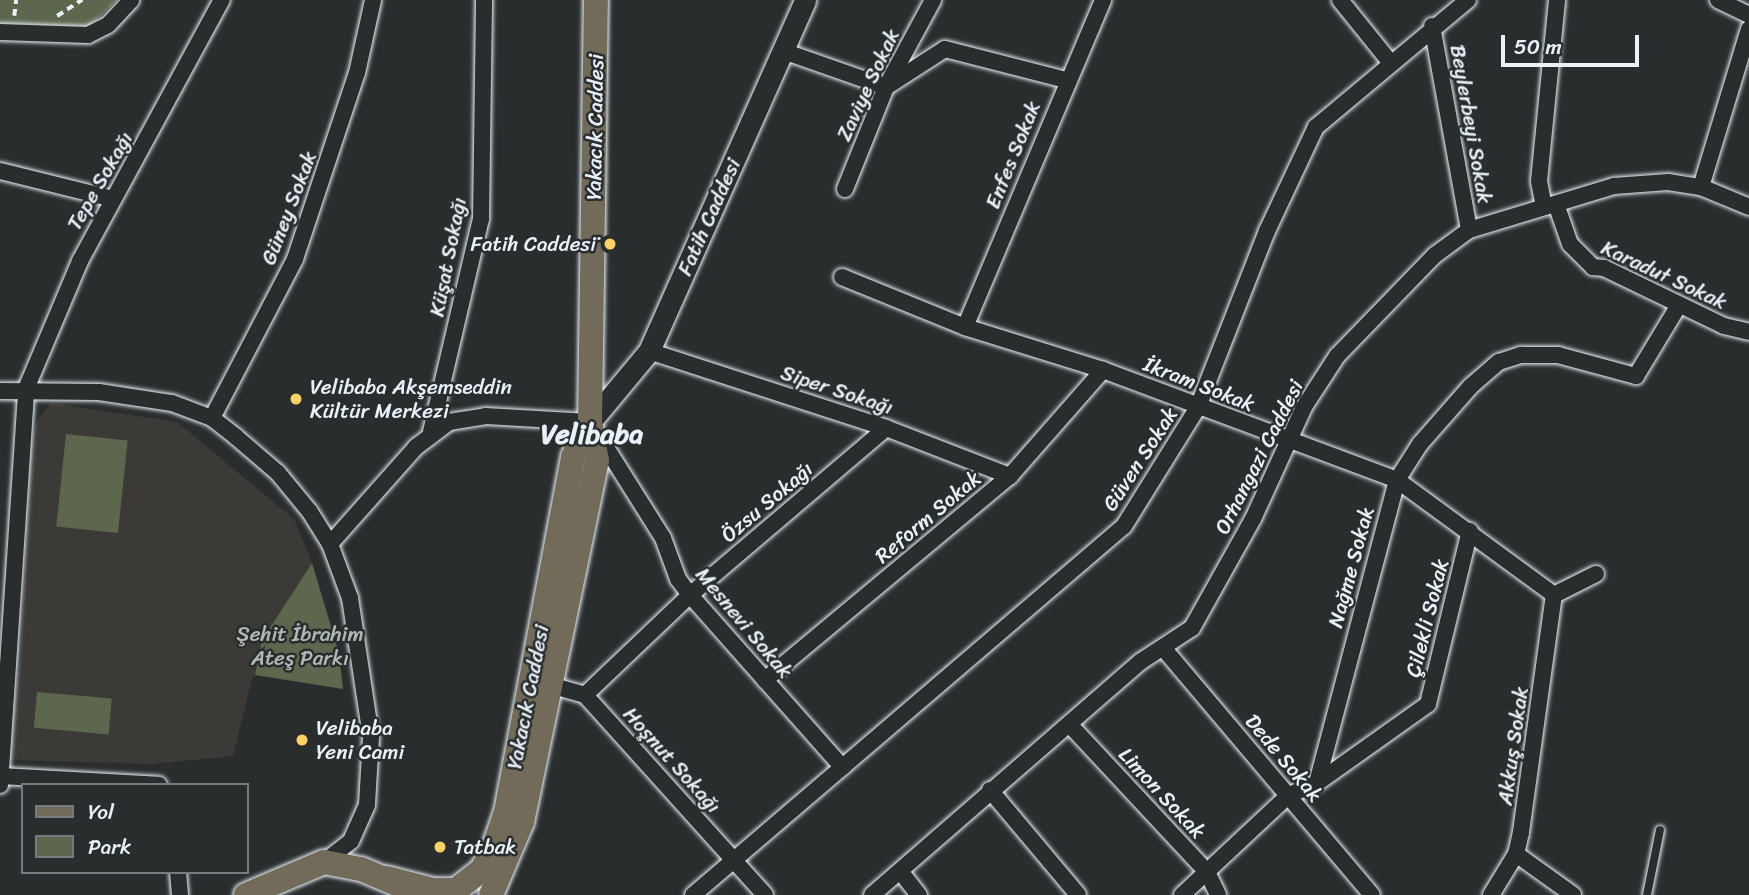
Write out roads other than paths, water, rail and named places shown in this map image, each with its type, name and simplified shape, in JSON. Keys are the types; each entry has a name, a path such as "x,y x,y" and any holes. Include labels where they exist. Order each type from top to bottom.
{"main road":[{"name":"Yakacık Caddesi","path":"324,862 444,891 469,883 482,870 506,812 597,461 590,422 596,0"},
{"name":"Yakacık Caddesi","path":"491,895 519,837 541,683"},
{"path":"246,895 324,862"},
{"path":"387,878 411,895"}],"street":[{"path":"0,32 88,35 108,25 131,0"},
{"name":"Tepe Sokağı","path":"0,779 16,493 26,389 71,280 222,0"},
{"name":"Güney Sokak","path":"212,418 295,259 353,85 373,0"},
{"name":"Küşat Sokağı","path":"430,436 481,219 484,0"},
{"name":"Fatih Caddesi","path":"590,422 649,351 805,0"},
{"name":"Zaviye Sokak","path":"845,189 886,87 933,0"},
{"name":"Enfes Sokak","path":"965,327 1066,80 1104,0"},
{"path":"1340,0 1390,62"},
{"name":"Güven Sokak","path":"693,895 1124,526 1198,407 1267,231 1316,127 1432,26 1468,0"},
{"name":"Karadut Sokak","path":"1557,0 1539,181 1550,205 1581,258 1679,305 1749,332"},
{"path":"1718,0 1749,15"},
{"name":"Beylerbeyi Sokak","path":"1432,26 1469,230"},
{"path":"1701,187 1749,29"},
{"path":"783,51 886,87 946,49 1066,80"},
{"path":"0,172 113,200"},
{"name":"Orhangazi Caddesi","path":"872,895 990,790 1140,663 1192,628 1253,519 1304,407 1338,356 1402,287 1469,230 1614,186 1668,183 1701,187 1749,207"},
{"name":"İkram Sokak","path":"842,277 965,327 1103,370 1397,480 1554,595"},
{"name":"Nağme Sokak","path":"1317,783 1397,480 1428,434 1471,386 1499,362 1521,355 1558,355 1636,376 1679,305"},
{"name":"Siper Sokağı","path":"649,351 886,428 1010,476"},
{"name":"Reform Sokak","path":"765,680 1010,476 1103,370"},
{"path":"0,391 26,389 136,397 173,403 212,418 278,473 330,544 350,598 363,671 372,776 368,805 351,841 324,862"},
{"path":"330,544 382,482 430,436 449,422 485,416 590,422"},
{"name":"Mesnevi Sokak","path":"590,422 663,538 678,579 842,767"},
{"name":"Özsu Sokağı","path":"585,695 690,595 886,428"},
{"name":"Çilekli Sokak","path":"1317,783 1428,704 1470,531"},
{"path":"1554,595 1596,574"},
{"name":"Akkuş Sokak","path":"1491,895 1516,854 1554,595"},
{"name":"Dede Sokak","path":"1164,649 1371,895"},
{"path":"541,683 585,695"},
{"name":"Hoşnut Sokağı","path":"585,695 765,895"},
{"name":"Limon Sokak","path":"1069,724 1207,872 1218,895"},
{"path":"0,779 106,783"},
{"path":"1182,895 1289,795 1317,783"},
{"path":"990,790 1078,895"},
{"path":"1516,854 1573,895"},
{"path":"900,871 919,895"},
{"path":"178,874 180,895"}],"lane":[{"path":"1647,895 1660,830"}],"place":[{"name":"Fati̇h Caddesi̇","path":"610,244"},
{"name":"Velibaba Akşemseddin Kültür Merkezi","path":"296,399"},
{"name":"Velibaba Yeni Cami","path":"302,740"},
{"name":"Tatbak","path":"440,847"}],"district":[{"name":"Velibaba","path":"592,434"}],"park label":[{"name":"Şehit İbrahim Ateş Parkı","path":"300,646"}]}
